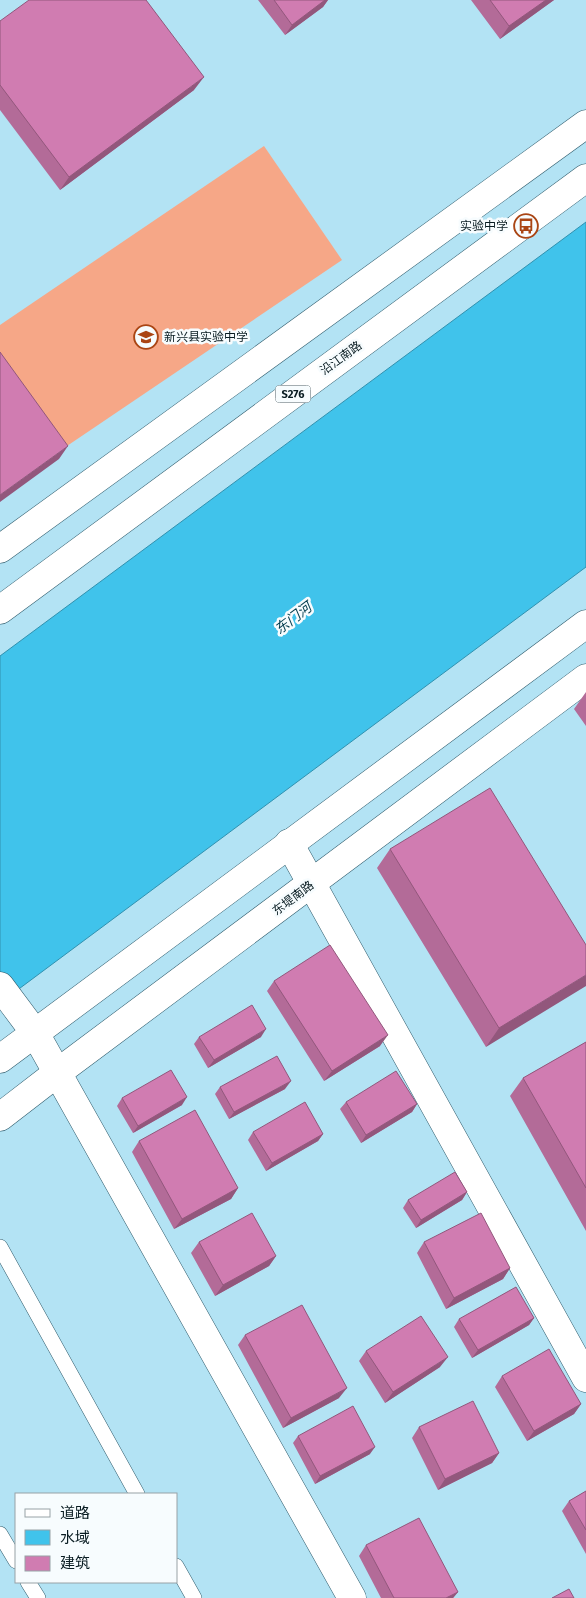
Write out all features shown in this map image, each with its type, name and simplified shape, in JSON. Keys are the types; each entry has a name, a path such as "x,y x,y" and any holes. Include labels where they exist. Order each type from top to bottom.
{"main road":[{"path":"0,549 586,124"},
{"name":"沿江南路","path":"0,610 586,178"},
{"path":"0,1059 586,624"},
{"name":"东堤南路","path":"0,1117 57,1072 312,884 586,678"},
{"path":"289,843 586,1378"},
{"path":"0,986 35,1033 352,1598"}],"lane":[{"path":"0,1247 136,1493"},
{"path":"0,1534 15,1559"},
{"path":"178,1570 194,1598"},
{"path":"29,1583 38,1598"}],"shaded area":[{"path":"264,146 342,260 64,448 0,355 0,325"}],"water":[{"name":"东门河","path":"586,222 586,567 0,1003 0,656"}],"building":[{"path":"29,0 146,0 204,77 69,177 0,85 0,21"},
{"path":"274,0 325,0 292,25"},
{"path":"490,0 546,0 509,26"},
{"path":"0,352 68,446 0,495"},
{"path":"490,788 586,945 586,975 499,1028 390,849"},
{"path":"330,945 388,1035 332,1071 274,981"},
{"path":"252,1005 266,1029 214,1060 199,1037"},
{"path":"586,1042 586,1188 523,1078"},
{"path":"277,1056 291,1081 234,1112 220,1087"},
{"path":"171,1070 187,1097 138,1126 122,1098"},
{"path":"396,1071 417,1104 366,1135 346,1102"},
{"path":"305,1102 323,1134 272,1163 253,1132"},
{"path":"195,1110 238,1188 182,1219 139,1141"},
{"path":"455,1172 467,1192 421,1220 408,1200"},
{"path":"252,1213 276,1256 223,1285 199,1242"},
{"path":"481,1213 510,1268 454,1298 424,1242"},
{"path":"516,1287 534,1318 478,1350 459,1319"},
{"path":"302,1305 347,1388 291,1418 245,1335"},
{"path":"421,1316 448,1357 393,1392 366,1351"},
{"path":"549,1349 581,1404 534,1431 502,1376"},
{"path":"473,1401 499,1453 445,1479 419,1427"},
{"path":"353,1406 375,1447 320,1476 298,1436"},
{"path":"586,1491 586,1530 569,1501"},
{"path":"419,1518 458,1592 446,1598 394,1598 366,1545"},
{"path":"569,1589 574,1598 552,1598"}],"place":[{"name":"实验中学","path":"526,226"},
{"name":"新兴县实验中学","path":"146,337"}]}
